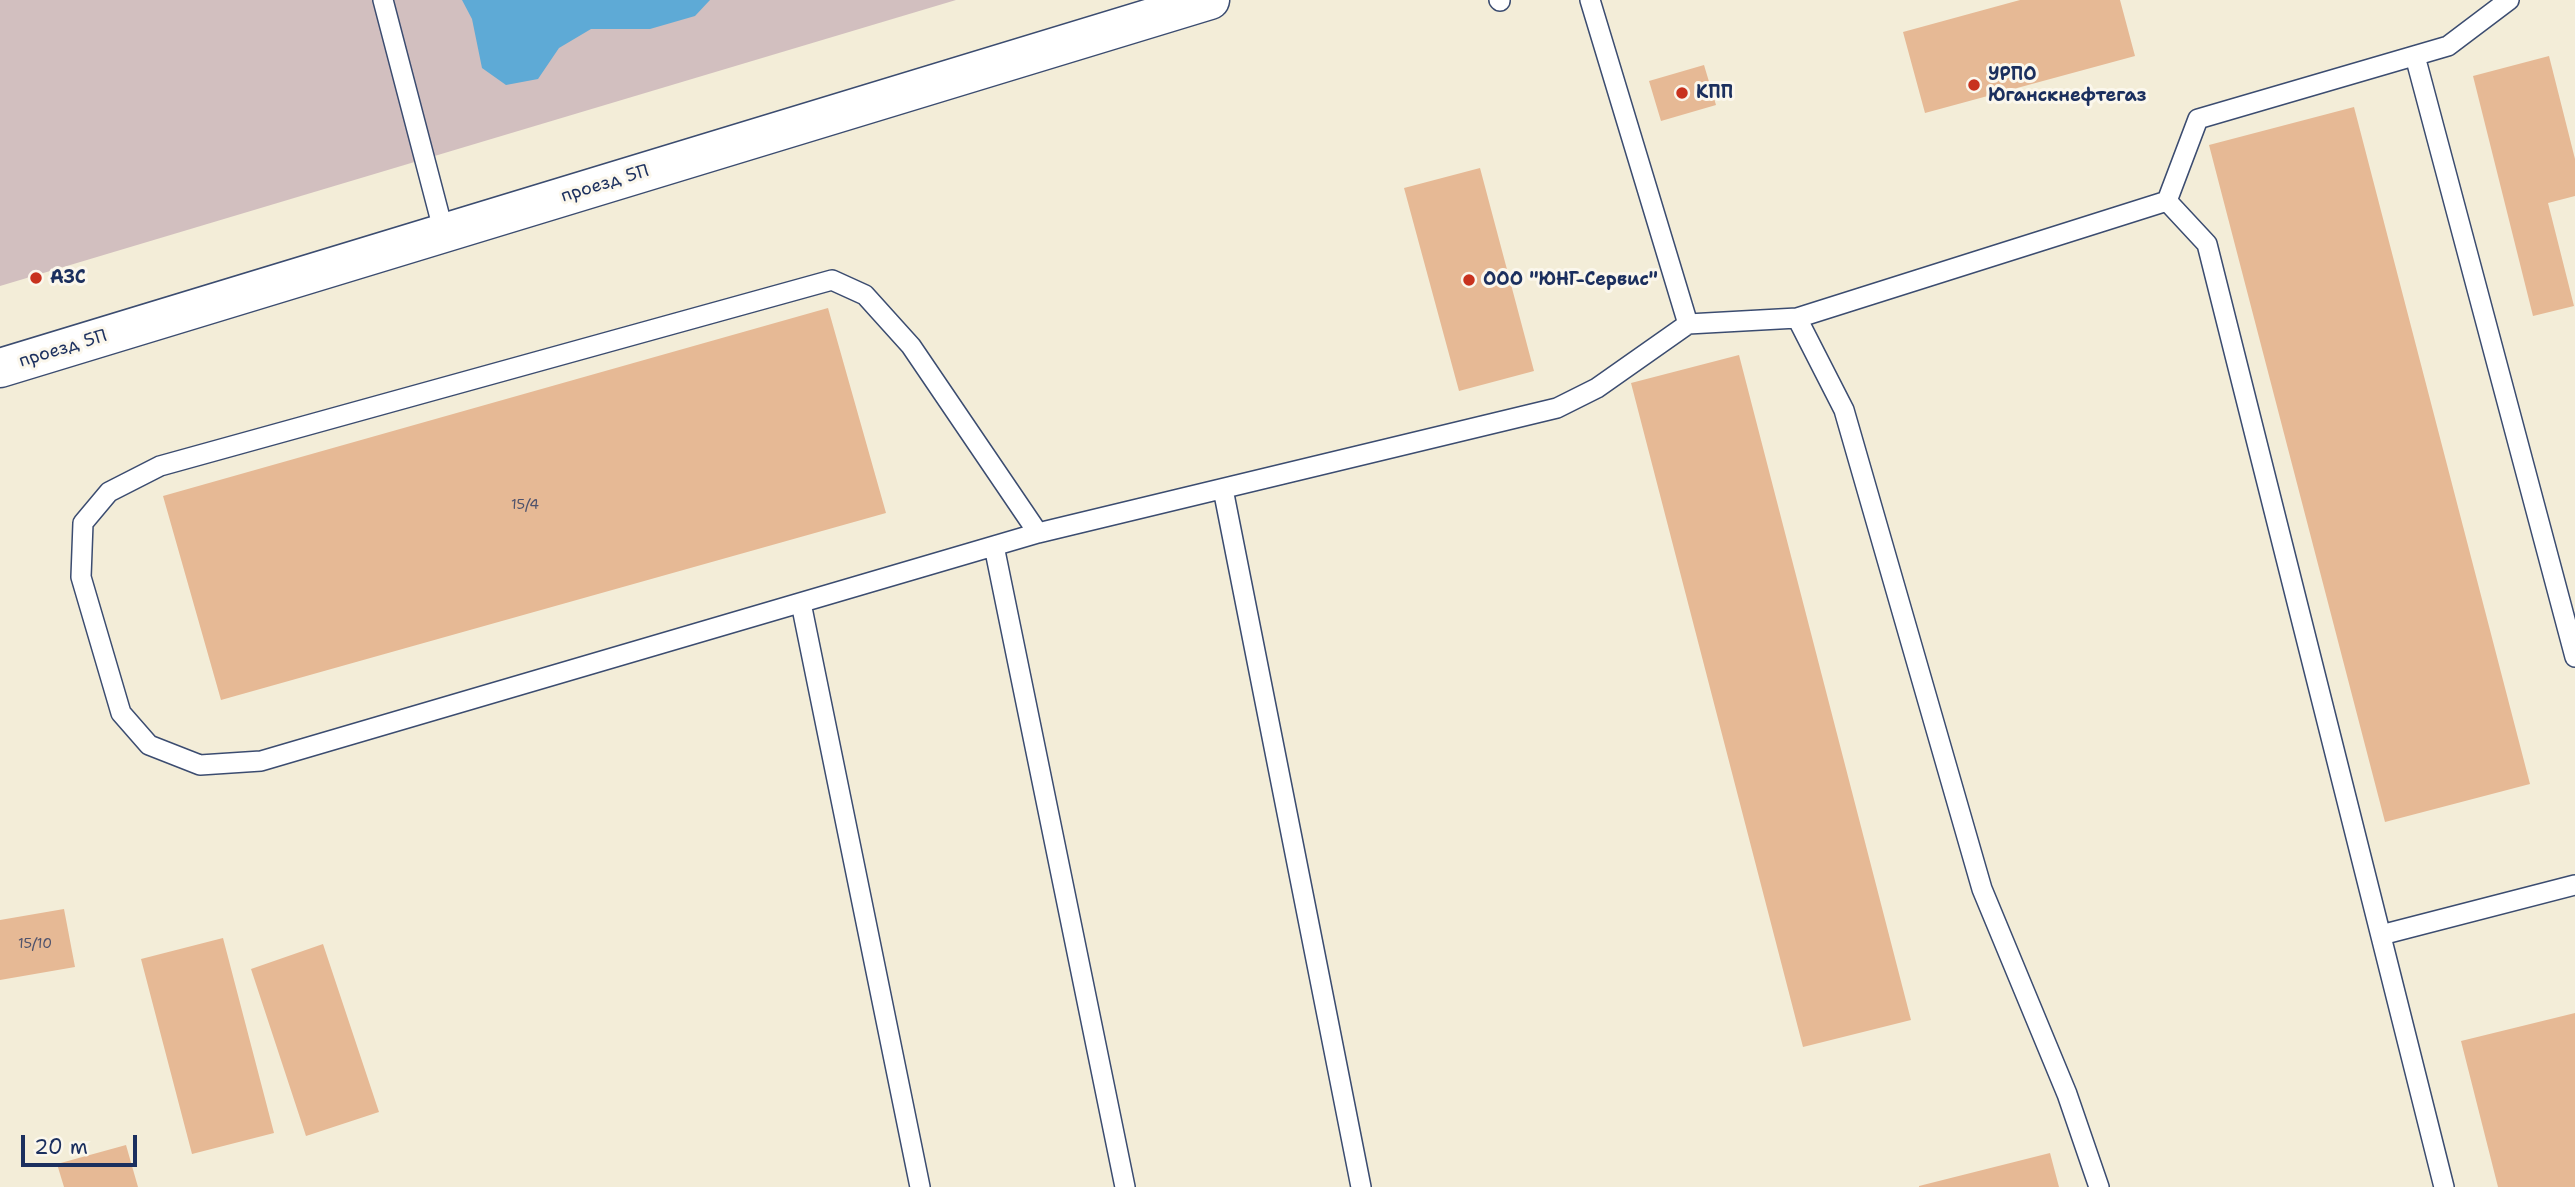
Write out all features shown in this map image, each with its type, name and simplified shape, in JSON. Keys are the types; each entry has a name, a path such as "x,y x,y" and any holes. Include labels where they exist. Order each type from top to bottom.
{"street":[{"name":"проезд 5П","path":"0,368 1210,0"}],"lane":[{"path":"383,0 444,233"},
{"path":"1590,0 1688,324"},
{"path":"2166,201 2198,119 2448,46 2509,0"},
{"path":"2415,55 2575,657"},
{"path":"1038,533 911,346 865,295 832,280 160,466 109,492 83,523 81,576 121,713 149,746 200,765 261,761 1038,533 1557,408 1597,388 1688,324 1797,318 2166,201"},
{"path":"2166,201 2207,244 2444,1187"},
{"path":"1797,318 1844,410 1982,889 2067,1094 2099,1187"},
{"path":"1223,489 1360,1187"},
{"path":"994,546 1125,1187"},
{"path":"801,603 920,1187"},
{"path":"2381,935 2575,885"}],"shaded area":[{"path":"0,0 956,0 0,286"}],"water":[{"path":"462,0 710,0 695,16 650,29 591,29 559,48 538,79 506,85 482,68 472,19"}],"building":[{"name":"УРПО Юганскнефтегаз","path":"2020,0 2120,0 2135,56 1925,113 1903,32"},
{"path":"2549,56 2575,159 2575,196 2548,203 2574,306 2533,316 2473,76"},
{"name":"КПП","path":"1704,65 1716,105 1661,121 1649,81"},
{"path":"2354,107 2530,784 2385,822 2209,145"},
{"name":"ООО \"ЮНГ-Сервис\"","path":"1480,168 1534,371 1459,391 1404,188"},
{"path":"828,308 886,513 221,700 163,496"},
{"path":"1739,355 1911,1020 1803,1047 1631,383"},
{"path":"64,909 75,967 0,980 0,920"},
{"path":"223,938 274,1133 192,1154 141,959"},
{"path":"323,944 379,1112 306,1136 251,969"},
{"path":"2575,1013 2575,1187 2498,1187 2461,1041"},
{"path":"126,1145 138,1187 64,1187 57,1164"},
{"path":"2050,1153 2059,1187 1919,1187 1919,1186"}],"place":[{"name":"УРПО Юганскнефтегаз","path":"1974,85"},
{"name":"КПП","path":"1682,93"},
{"name":"АЗС","path":"36,278"},
{"name":"ООО \"ЮНГ-Сервис\"","path":"1469,280"}]}
